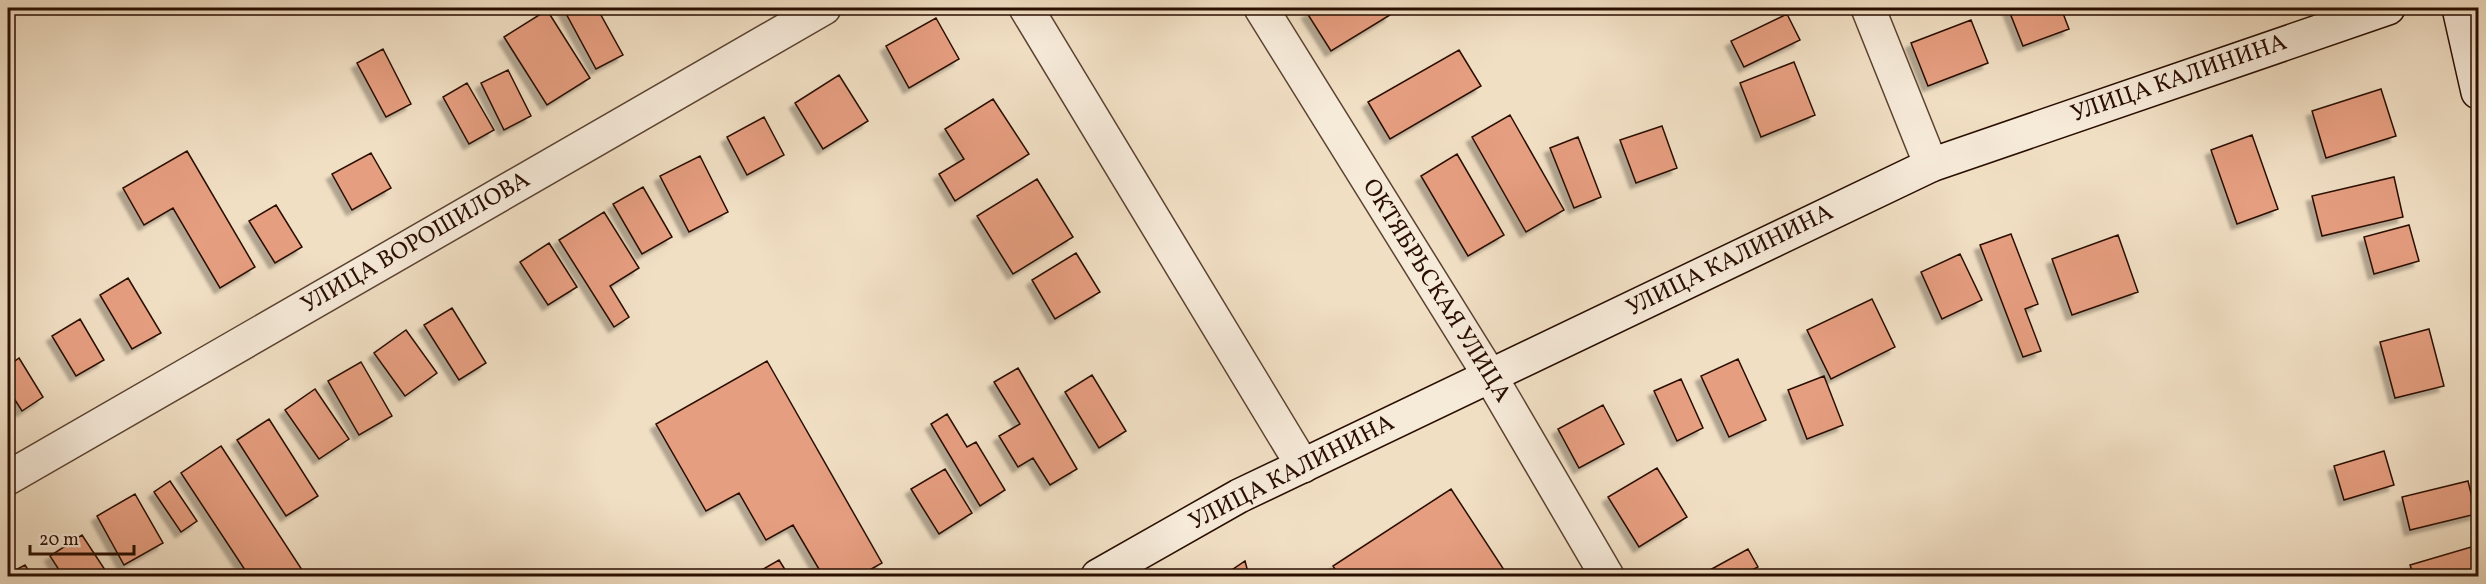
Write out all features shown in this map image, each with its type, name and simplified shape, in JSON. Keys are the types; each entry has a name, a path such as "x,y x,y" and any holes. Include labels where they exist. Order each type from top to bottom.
{"street":[{"name":"УЛИЦА ВОРОШИЛОВА","path":"8,478 824,8"},
{"path":"1026,8 1303,466"},
{"name":"ОКТЯБРЬСКАЯ УЛИЦА","path":"1261,8 1490,376 1607,576"},
{"path":"1868,8 1930,165"},
{"name":"УЛИЦА КАЛИНИНА","path":"1098,576 1239,496 1930,165 2388,8"},
{"path":"2459,8 2478,93"}],"building":[{"path":"563,8 597,8 623,55 596,69"},
{"path":"1316,8 1386,8 1390,15 1331,51 1307,13"},
{"path":"2008,8 2061,8 2069,29 2023,46"},
{"path":"547,10 590,78 547,105 504,37"},
{"path":"1787,14 1800,40 1744,67 1731,41"},
{"path":"936,18 959,59 909,88 886,46"},
{"path":"1971,20 1988,63 1928,86 1911,43"},
{"path":"383,49 411,104 386,117 357,63"},
{"path":"1459,50 1481,86 1390,139 1368,102"},
{"path":"1794,62 1815,115 1761,137 1740,83"},
{"path":"508,70 531,116 504,130 481,83"},
{"path":"839,75 868,121 823,149 795,103"},
{"path":"467,83 494,130 469,144 443,97"},
{"path":"2381,89 2396,136 2326,158 2312,111"},
{"path":"993,99 1029,154 955,201 939,174 964,159 945,129"},
{"path":"1510,115 1564,210 1526,232 1472,137"},
{"path":"764,117 784,155 747,175 727,137"},
{"path":"1662,126 1677,168 1636,183 1620,140"},
{"path":"2252,135 2278,209 2237,224 2211,150"},
{"path":"1578,137 1601,197 1574,208 1550,148"},
{"path":"187,151 255,267 220,288 173,208 144,225 123,188"},
{"path":"371,153 391,188 352,210 332,174"},
{"path":"1457,154 1504,235 1468,256 1421,176"},
{"path":"700,156 728,212 689,232 660,176"},
{"path":"2394,177 2403,217 2322,236 2312,196"},
{"path":"1037,179 1073,237 1013,274 977,216"},
{"path":"643,187 672,237 642,254 613,204"},
{"path":"276,205 302,247 275,263 249,221"},
{"path":"604,212 639,268 610,286 629,317 614,327 559,240"},
{"path":"2409,225 2419,261 2374,274 2364,237"},
{"path":"2011,234 2038,304 2025,309 2041,351 2023,357 1980,245"},
{"path":"2118,235 2138,292 2072,315 2052,259"},
{"path":"549,243 577,287 548,305 520,262"},
{"path":"1076,253 1100,292 1055,319 1032,280"},
{"path":"1960,254 1982,300 1942,319 1921,272"},
{"path":"128,278 161,333 132,349 100,295"},
{"path":"1872,299 1895,347 1831,379 1807,330"},
{"path":"452,308 486,363 459,380 424,325"},
{"path":"80,319 104,360 76,376 52,336"},
{"path":"2429,329 2444,386 2395,398 2380,342"},
{"path":"406,330 437,373 405,396 374,353"},
{"path":"19,358 43,397 22,411 8,389 8,366"},
{"path":"1738,359 1766,420 1729,437 1701,376"},
{"path":"767,361 882,563 859,576 823,576 793,525 766,540 739,493 706,511 656,424"},
{"path":"361,362 392,416 359,435 328,381"},
{"path":"1018,368 1077,469 1050,485 1033,458 1018,467 999,436 1020,424 994,382"},
{"path":"1092,375 1126,431 1099,448 1065,392"},
{"path":"1824,376 1843,425 1807,439 1788,390"},
{"path":"1681,379 1703,428 1677,441 1654,391"},
{"path":"315,389 349,439 319,459 285,410"},
{"path":"1603,405 1624,444 1579,468 1558,429"},
{"path":"947,414 967,447 976,442 1005,490 980,506 931,424"},
{"path":"269,419 318,496 286,516 237,440"},
{"path":"221,446 306,576 249,576 181,473"},
{"path":"2384,451 2394,485 2344,500 2334,466"},
{"path":"1657,468 1687,517 1639,547 1608,497"},
{"path":"945,469 972,513 939,534 911,489"},
{"path":"170,481 197,521 181,532 154,492"},
{"path":"2468,481 2476,514 2410,530 2402,497"},
{"path":"1451,489 1508,576 1339,576 1333,566"},
{"path":"135,494 163,543 124,565 97,516"},
{"path":"82,535 109,576 63,576 50,556"},
{"path":"2478,545 2478,576 2414,576 2410,565"},
{"path":"1748,549 1758,567 1740,576 1699,576"},
{"path":"779,560 789,576 751,576"},
{"path":"1245,561 1249,576 1223,576"},
{"path":"25,565 32,576 8,576 8,574"}]}
